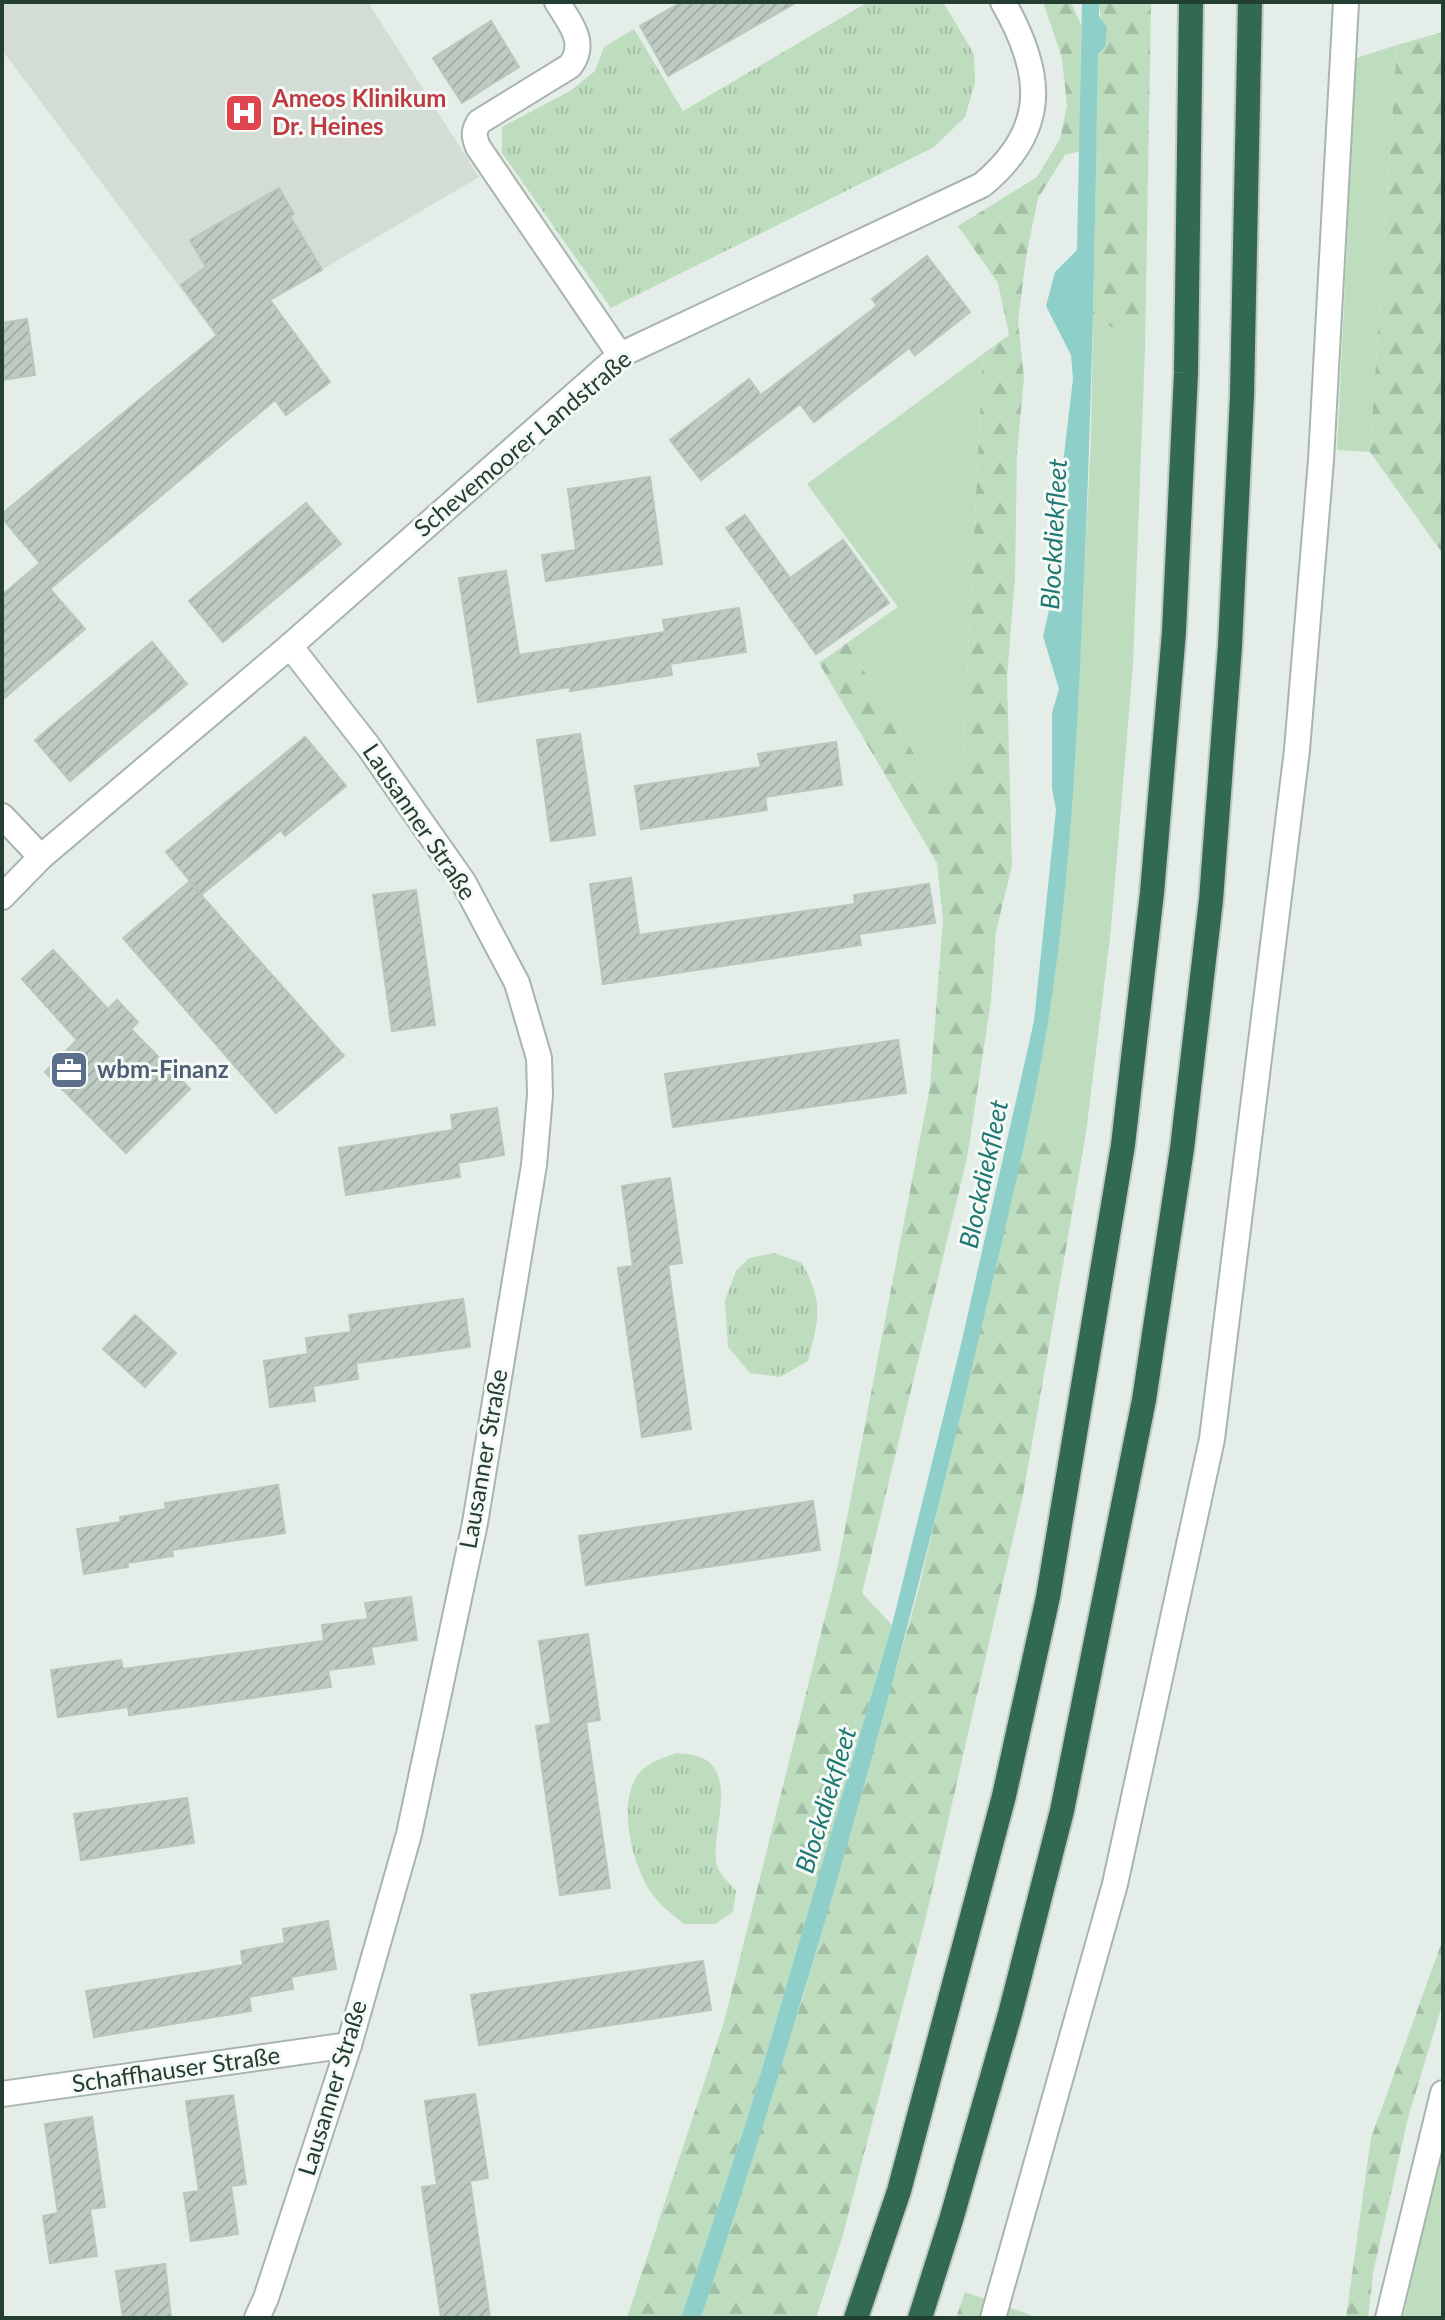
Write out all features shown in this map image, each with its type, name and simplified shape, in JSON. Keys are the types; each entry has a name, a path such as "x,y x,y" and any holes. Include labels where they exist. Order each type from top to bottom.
{"highway":[{"path":"856,2318 899,2191 1004,1796 1048,1597 1123,1145 1152,893 1174,632 1186,373 1191,2"},
{"path":"920,2318 1010,2014 1062,1811 1144,1400 1182,1149 1211,900 1230,646 1242,396 1250,2"}],"street":[{"path":"557,2 577,36 577,57 570,66 479,122 474,137 620,355"},
{"name":"Schevemoorer Landstraße","path":"2,897 41,857 290,646 620,355 982,185 998,172 1019,143 1032,110 1034,85 1025,42 1003,2"},
{"path":"993,2318 1115,1884 1212,1439 1297,750 1321,460 1346,2"},
{"name":"Lausanner Straße","path":"257,2318 349,2045 409,1834 475,1523 534,1165 540,1095 539,1058 517,983 464,883 368,746 290,646"},
{"path":"2,816 41,857"},
{"name":"Schaffhauser Straße","path":"2,2094 349,2045"},
{"path":"1388,2318 1443,2093"}],"shaded area":[{"name":"Ameos Klinikum Dr. Heines","path":"2,2 368,2 479,177 214,333 2,50"}],"green space":[{"path":"868,2 943,2 974,54 975,83 965,117 934,147 611,308 502,153 502,127 570,91 595,71 604,47 634,29 683,111"},
{"path":"1043,2 1071,2 1081,25 1080,151 1065,155 1038,198 1026,257 1018,321 1024,378 1017,452 1015,577 1007,677 1012,866 996,931 991,1001 967,1158 862,1593 892,1625 749,2113 681,2318 627,2318 724,2022 838,1565 930,1087 943,920 937,863 819,663 847,643 938,793 963,758 983,354 1009,335 998,283 958,226 1037,177 1060,139 1067,106 1062,58"},
{"path":"1099,2 1151,2 1145,349 1093,315 1098,54 1104,42"},
{"path":"1443,32 1443,554 1370,452 1397,45"},
{"path":"1397,45 1370,452 1337,450 1356,58"},
{"path":"1093,315 1145,349 1133,664 1111,929 1086,1133 1024,1144 1047,1026 1061,916 1076,743 1091,436"},
{"path":"983,354 963,758 938,793 847,643 898,607 807,484"},
{"path":"1086,1133 1023,1495 925,1921 842,2238 816,2318 701,2318 804,1994 918,1592 1024,1144"},
{"path":"774,1253 802,1263 814,1289 817,1311 808,1361 780,1377 750,1373 728,1347 725,1301 736,1271 749,1258"},
{"path":"676,1753 700,1757 712,1765 718,1777 721,1791 717,1866 736,1891 733,1912 715,1924 684,1924 666,1909 647,1886 633,1851 628,1812 630,1793 636,1778 650,1764"},
{"path":"1443,1939 1443,2002 1408,2118 1373,2273 1368,2318 1346,2318 1371,2138"},
{"path":"1443,2135 1443,2318 1403,2318"},
{"path":"965,2292 1031,2315 1030,2318 956,2318"}],"water":[{"path":"1082,2 1099,2 1099,16 1107,27 1105,47 1098,54 1088,481 1074,775 1061,928 1047,1028 1021,1161 940,1499 845,1852 701,2318 681,2318 749,2113 892,1625 959,1353 1034,1021 1056,810 1052,788 1052,713 1059,689 1043,636 1051,602 1064,580 1069,487 1063,463 1073,379 1071,355 1046,306 1055,272 1077,250"}],"building":[{"path":"682,2 797,2 668,76 640,26"},
{"path":"491,21 519,67 462,103 433,58"},
{"path":"279,188 294,214 290,216 322,270 270,300 330,382 286,415 275,400 50,589 85,629 2,700 2,595 40,563 2,518 2,514 217,335 181,285 206,267 190,240"},
{"path":"927,256 970,312 915,355 909,348 814,422 800,404 701,480 670,440 749,379 761,395 877,306 872,299"},
{"path":"27,319 35,375 2,380 2,323"},
{"path":"650,477 662,564 546,581 542,555 576,550 568,489"},
{"path":"306,503 341,544 223,642 189,601"},
{"path":"745,515 790,578 843,540 889,603 816,654 726,528"},
{"path":"506,571 519,655 665,632 663,620 739,608 746,652 670,664 672,675 478,702 459,578"},
{"path":"152,642 187,684 70,781 35,740"},
{"path":"580,734 595,835 551,841 537,740"},
{"path":"305,737 346,786 285,836 281,830 201,895 344,1056 276,1113 123,938 189,882 200,893 166,852"},
{"path":"836,742 842,785 765,797 767,810 641,829 635,786 761,767 758,754"},
{"path":"631,878 639,935 855,904 854,895 929,884 935,923 859,934 861,945 603,984 590,884"},
{"path":"416,890 435,1025 392,1031 373,895"},
{"path":"53,950 108,1009 117,1000 138,1022 131,1029 190,1089 126,1153 45,1072 77,1040 22,979"},
{"path":"898,1040 906,1093 673,1127 665,1074"},
{"path":"497,1108 504,1155 458,1163 460,1177 346,1195 339,1148 453,1130 451,1115"},
{"path":"670,1178 682,1263 668,1265 691,1429 642,1437 618,1268 633,1266 622,1186"},
{"path":"463,1299 470,1347 356,1363 358,1379 313,1386 315,1401 270,1407 264,1361 308,1354 306,1338 351,1332 349,1315"},
{"path":"135,1315 176,1353 145,1387 103,1349"},
{"path":"278,1485 285,1533 172,1550 173,1556 84,1574 77,1529 121,1522 120,1517 166,1509 165,1503"},
{"path":"813,1501 820,1550 586,1585 579,1536"},
{"path":"411,1597 417,1640 371,1647 374,1664 328,1670 331,1687 129,1715 128,1707 58,1717 51,1670 121,1660 123,1669 324,1641 322,1625 368,1619 365,1603"},
{"path":"588,1634 600,1720 586,1722 610,1888 560,1895 536,1726 551,1724 539,1641"},
{"path":"187,1798 194,1843 81,1860 74,1814"},
{"path":"328,1921 336,1969 291,1977 293,1989 249,1997 251,2011 94,2037 86,1991 243,1965 241,1951 285,1943 283,1929"},
{"path":"703,1961 711,2010 479,2045 471,1995"},
{"path":"475,2094 488,2178 470,2181 490,2318 441,2318 422,2187 437,2185 425,2101"},
{"path":"233,2095 246,2184 231,2186 238,2234 191,2241 184,2193 199,2191 186,2101"},
{"path":"92,2117 105,2207 90,2209 97,2256 50,2263 43,2216 58,2213 45,2124"},
{"path":"165,2264 171,2318 123,2318 116,2271"}],"place":[{"name":"Ameos Klinikum Dr. Heines","path":"244,113"},
{"name":"wbm-Finanz","path":"69,1070"}],"water label":[{"name":"Blockdiekfleet","path":"1054,534"},
{"name":"Blockdiekfleet","path":"984,1174"},
{"name":"Blockdiekfleet","path":"826,1800"}]}
